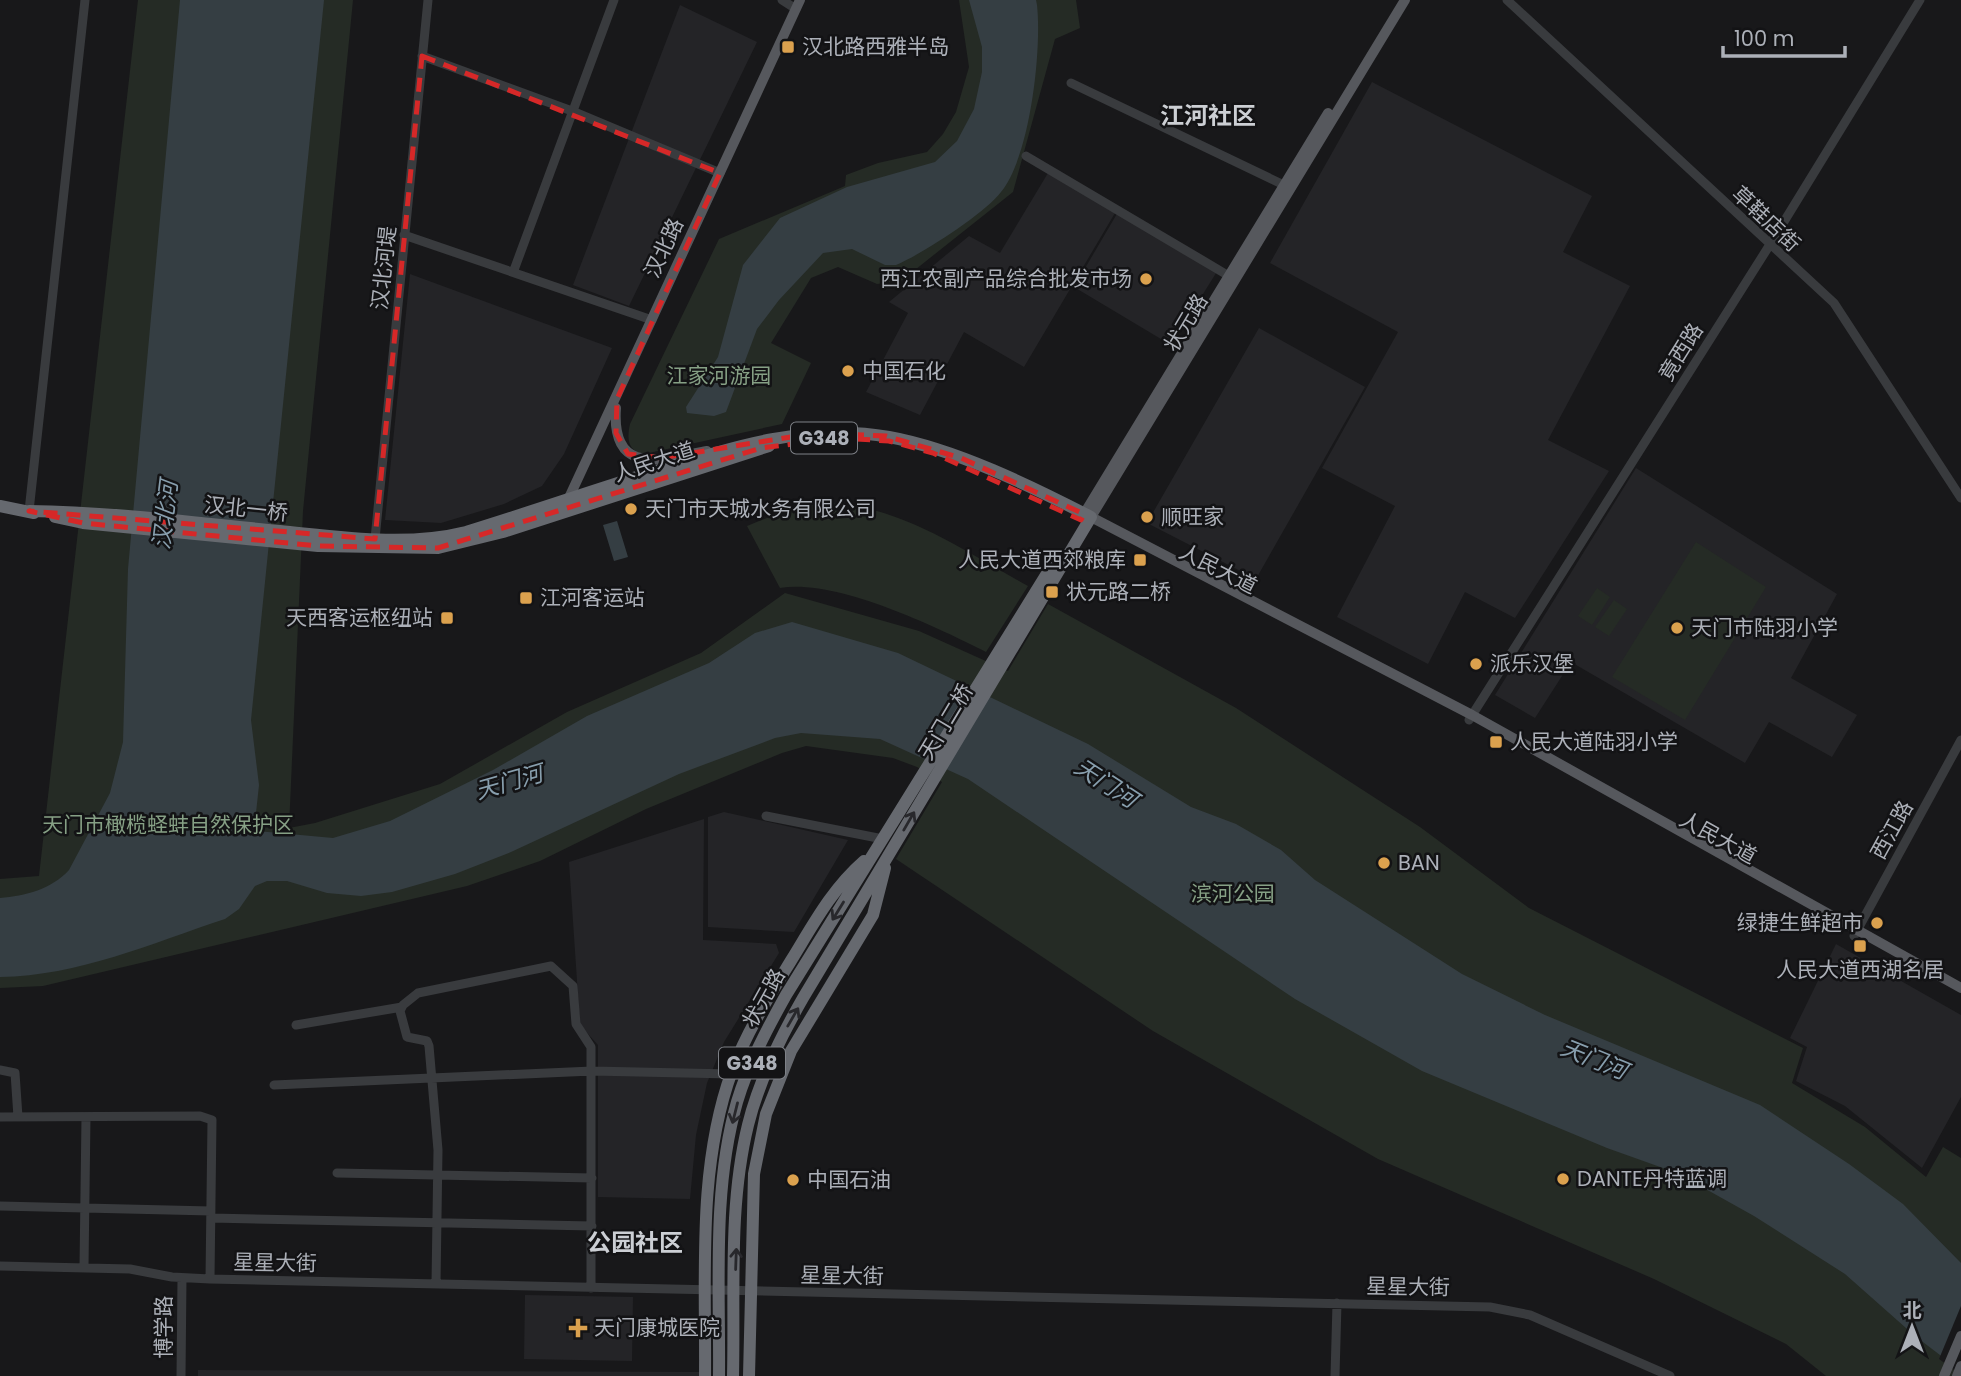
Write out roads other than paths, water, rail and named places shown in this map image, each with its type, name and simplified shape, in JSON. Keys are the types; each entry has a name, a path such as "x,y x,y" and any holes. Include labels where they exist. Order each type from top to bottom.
{"highway":[{"name":"人民大道","path":"319,540 438,548 495,535 565,505 741,445 815,433 886,436 961,458 1086,519"},
{"name":"人民大道","path":"319,540 450,536 761,448 789,442 841,438 889,441 933,453 1086,519"},
{"name":"G348","path":"0,506 29,511"},
{"name":"汉北一桥","path":"29,511 319,540"},
{"name":"状元路","path":"997,664 1086,519"},
{"name":"天门二桥","path":"918,794 997,664"},
{"name":"状元路","path":"719,1376 725,1164 738,1101 755,1054 786,995 881,855 883,839 918,794"},
{"name":"状元路","path":"733,1376 737,1224 744,1145 756,1098 775,1050 881,855 918,794"},
{"path":"705,1376 708,1196 714,1139 731,1074 760,1013 831,896 845,878 881,855"},
{"path":"749,1376 752,1213 757,1150 775,1087 791,1051 873,915 881,855"},
{"path":"714,1139 725,1164"},
{"path":"744,1145 757,1150"},
{"path":"737,1224 752,1213"}],"main road":[{"name":"状元路","path":"1086,519 1287,187 1396,0"},
{"name":"状元路","path":"1086,519 1229,276 1405,0"},
{"name":"汉北路","path":"565,505 617,400 798,4"},
{"path":"617,400 616,433 624,449 634,457 662,458 741,445"},
{"name":"人民大道","path":"1086,519 1470,718 1856,933 1961,988"},
{"name":"人民大道","path":"1856,933 1961,996"},
{"path":"1944,1376 1961,1336"},
{"path":"1957,1376 1961,1366"}],"street":[{"path":"29,511 86,0"},
{"name":"汉北河堤","path":"374,539 428,0"},
{"path":"514,270 614,0"},
{"path":"782,0 798,4"},
{"name":"草鞋店街","path":"1507,0 1769,246 1834,303 1961,498"},
{"name":"竟西路","path":"1470,718 1769,246 1920,0"},
{"path":"422,56 572,111 720,173"},
{"path":"1072,83 1287,187"},
{"path":"1026,156 1229,276"},
{"path":"404,235 514,270 652,320"},
{"name":"西江路","path":"1856,933 1961,740"},
{"path":"766,816 883,839"},
{"path":"296,1025 402,1007 418,993 551,966 573,986 576,1024 590,1041 591,1288"},
{"path":"402,1007 401,1021 407,1037 426,1041 429,1046 437,1175 436,1284"},
{"path":"0,1070 15,1073 19,1117"},
{"path":"274,1085 592,1072 731,1074"},
{"path":"0,1117 200,1116 212,1120 210,1279"},
{"path":"84,1267 86,1117"},
{"path":"337,1173 592,1178"},
{"path":"0,1206 436,1223 592,1226"},
{"name":"星星大街","path":"0,1266 130,1269 182,1278 210,1279 1504,1308 1530,1315 1652,1372 1670,1376"},
{"name":"博学路","path":"181,1376 182,1278"},
{"path":"1335,1376 1337,1303"}],"water":[{"name":"天门市橄榄蛏蚌自然保护区","path":"180,0 324,0 251,720 259,785 255,822 257,831 333,838 390,821 493,770 587,716 709,663 755,633 792,622 898,653 1088,744 1191,807 1236,824 1281,850 1315,880 1462,974 1545,1015 1760,1105 1849,1164 1903,1204 1961,1263 1961,1371 1915,1336 1845,1274 1754,1216 1677,1173 1607,1148 1422,1071 1295,999 968,779 880,739 801,733 775,738 679,774 511,852 455,874 392,892 361,896 327,893 287,881 267,881 255,886 239,909 225,919 86,965 0,977 0,898 38,890 55,882 69,870 110,793 123,742 128,569"},
{"path":"969,0 1036,0 1037,5 1038,48 1032,102 1020,154 1001,192 952,233 896,265 885,265 852,249 823,253 779,300 757,329 726,412 714,416 687,413 686,407 718,357 743,265 780,218 847,187 935,162 957,141 974,109 982,72 982,47"},
{"path":"617,521 628,557 614,561 603,525"}],"place":[{"name":"汉北路西雅半岛","path":"788,47"},
{"name":"西江农副产品综合批发市场","path":"1146,279"},
{"name":"中国石化","path":"848,371"},
{"name":"天门市天城水务有限公司","path":"631,509"},
{"name":"顺旺家","path":"1147,517"},
{"name":"人民大道西郊粮库","path":"1140,560"},
{"name":"状元路二桥","path":"1052,592"},
{"name":"江河客运站","path":"526,598"},
{"name":"天西客运枢纽站","path":"447,618"},
{"name":"天门市陆羽小学","path":"1677,628"},
{"name":"派乐汉堡","path":"1476,664"},
{"name":"人民大道陆羽小学","path":"1496,742"},
{"name":"BAN","path":"1384,863"},
{"name":"绿捷生鲜超市","path":"1877,923"},
{"name":"人民大道西湖名居","path":"1860,946"},
{"name":"DANTE丹特蓝调","path":"1563,1179"},
{"name":"中国石油","path":"793,1180"},
{"name":"天门康城医院","path":"578,1328"}],"district":[{"name":"江河社区","path":"1208,116"},
{"name":"公园社区","path":"635,1243"}],"park label":[{"name":"江家河游园","path":"719,376"},
{"name":"滨河公园","path":"1233,894"}],"water label":[{"name":"汉北河","path":"165,515"},
{"name":"天门河","path":"509,782"},
{"name":"天门河","path":"1106,783"},
{"name":"天门河","path":"1594,1059"}]}
